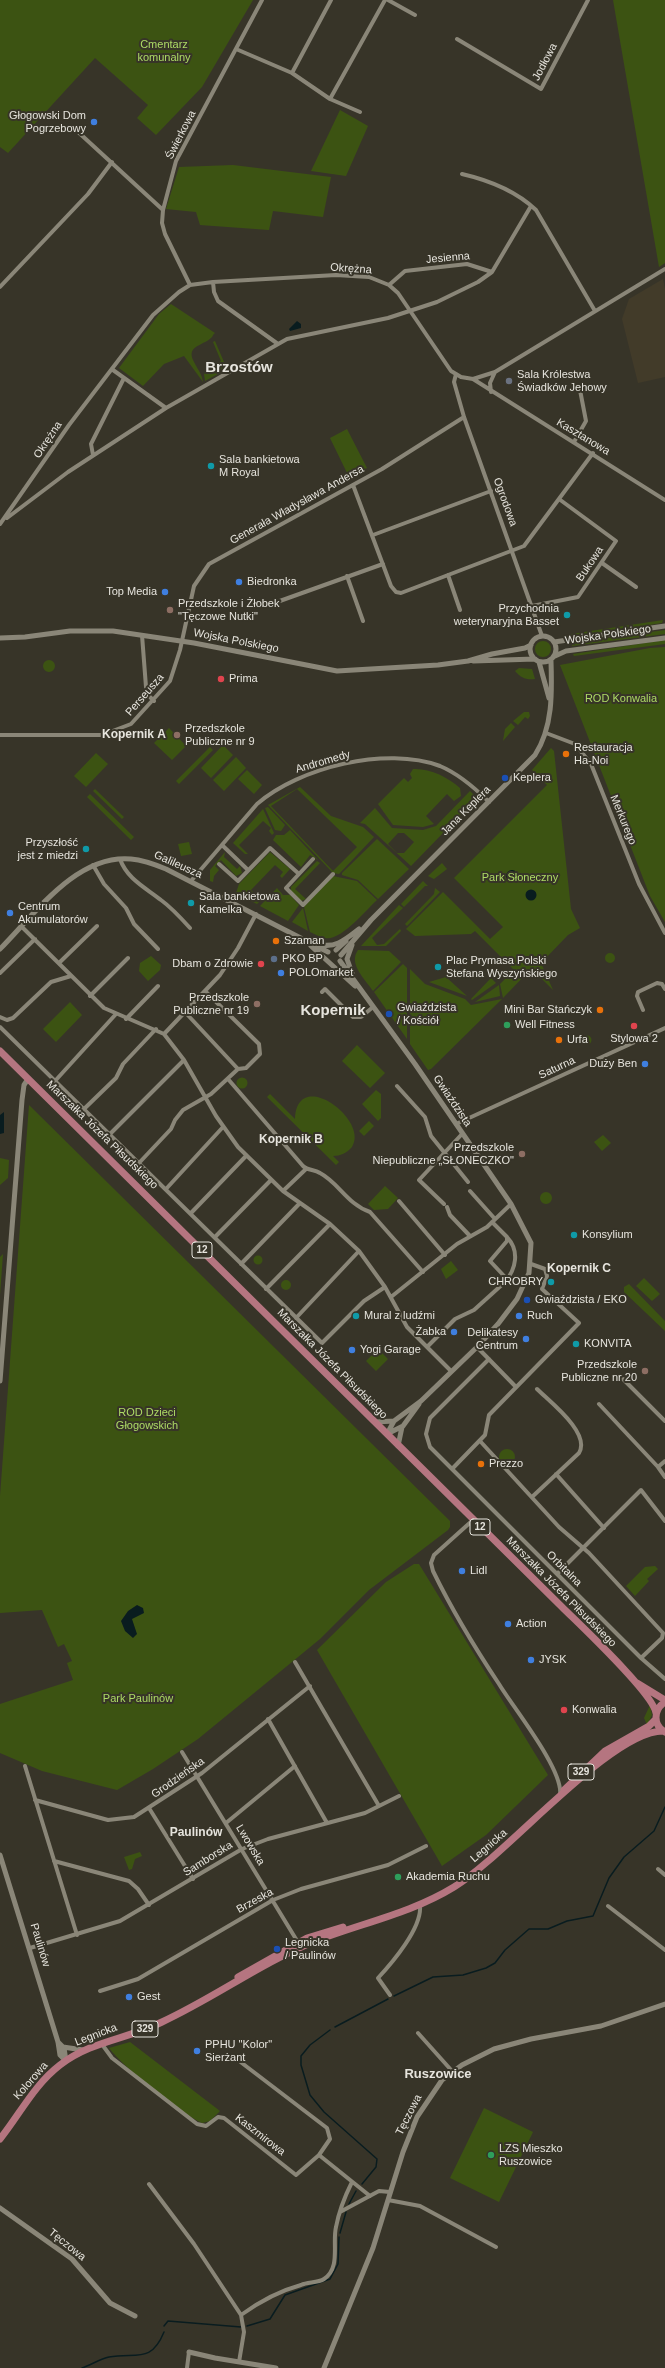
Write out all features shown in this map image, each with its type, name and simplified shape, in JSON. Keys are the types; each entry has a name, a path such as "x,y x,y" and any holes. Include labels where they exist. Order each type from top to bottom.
{"main road":[{"name":"Marszałka Józefa Piłsudskiego","path":"0,1051 637,1683 654,1706 656,1716"},
{"name":"Marszałka Józefa Piłsudskiego","path":"0,1054 10,1061"},
{"name":"Marszałka Józefa Piłsudskiego","path":"637,1683 665,1701"},
{"name":"12","path":"664,1732 656,1716 665,1701"},
{"name":"Legnicka","path":"555,1801 568,1784 605,1751 651,1725 656,1716"},
{"name":"Legnicka","path":"66,2061 83,2050 100,2043 155,2026 222,1990 325,1931 363,1925 420,1906 459,1885 476,1872 555,1801 617,1750 652,1733 664,1732"},
{"name":"Kolorowa","path":"1,2139 40,2085 66,2061"}],"street":[{"name":"Świerkowa","path":"190,285 165,234 162,223 163,210 176,161 262,0"},
{"path":"292,73 331,0"},
{"path":"330,99 385,0"},
{"path":"388,0 415,15"},
{"name":"Jodłowa","path":"457,39 541,89 588,0"},
{"path":"236,49 292,73 330,99 360,112"},
{"path":"77,131 163,210"},
{"path":"0,287 88,194 112,162"},
{"path":"462,174 495,184 519,197 531,206 538,214 595,311"},
{"path":"409,311 458,293 492,272 531,206"},
{"name":"Jesienna","path":"389,285 405,271 467,264 492,272"},
{"path":"473,379 495,372 665,270"},
{"name":"Okrężna","path":"343,275 369,277 389,285 398,293 409,311 360,324 293,336 166,408 93,455 1,523 69,425 113,370 162,304 190,285 213,282 343,275"},
{"path":"213,282 214,292 218,301 278,344"},
{"name":"Kasztanowa","path":"409,311 447,367 456,374 473,379 491,392 593,453 665,500"},
{"path":"113,370 166,408"},
{"path":"491,392 490,383 495,372"},
{"name":"Ogrodowa","path":"456,374 454,382 464,417 514,552 542,636"},
{"path":"93,455 91,444 124,378"},
{"path":"574,442 586,421 580,390"},
{"name":"Generała Władysława Andersa","path":"182,641 194,586 198,577 209,564 353,485 464,417"},
{"path":"353,485 391,586 399,593 514,552 524,546 593,453"},
{"path":"373,535 491,491"},
{"name":"Bukowa","path":"532,606 578,597 616,541 559,499"},
{"path":"602,563 636,587"},
{"path":"277,602 383,564"},
{"path":"347,576 363,621"},
{"path":"448,576 460,610"},
{"name":"Wojska Polskiego","path":"554,642 665,626"},
{"name":"Wojska Polskiego","path":"0,638 92,630 182,641 337,670 438,665 468,661 492,654 525,648 531,645"},
{"path":"142,635 147,692 154,701"},
{"path":"542,636 549,637 554,642 557,649 555,656 551,660 537,661 530,653 531,645 534,639 542,636"},
{"name":"Wojska Polskiego","path":"555,656 566,651 665,638"},
{"name":"Perseusza","path":"0,735 102,735 131,724 167,687 174,675 182,641"},
{"name":"Jana Keplera","path":"336,950 371,920 530,761 539,748 546,733 550,702 551,660"},
{"name":"Wojska Polskiego","path":"468,661 537,661"},
{"name":"Jana Keplera","path":"537,661 550,702"},
{"name":"Merkurego","path":"546,733 575,744 591,764 639,884 665,933"},
{"name":"Andromedy","path":"191,881 257,804 285,784 316,771 355,762 400,759 427,762 448,770 471,785 489,802"},
{"path":"222,845 248,870"},
{"path":"219,864 238,881 270,848 299,874"},
{"path":"120,859 125,869 144,889 160,899 190,928"},
{"name":"Galileusza","path":"1,947 74,876 93,865 120,859 146,862 191,881 328,952"},
{"path":"313,859 286,888 303,905 333,874"},
{"path":"93,865 104,884 126,908 134,924 158,949"},
{"path":"164,1034 205,991 231,959 256,914"},
{"path":"59,964 97,926"},
{"path":"22,927 90,996 104,1008 126,1019 156,1029 164,1034 184,1060 223,1127 246,1156 282,1191 330,1224 359,1251 385,1287 407,1327 451,1371"},
{"name":"Jana Keplera","path":"307,941 331,946 361,929"},
{"name":"Jana Keplera","path":"340,958 361,929"},
{"name":"Jana Keplera","path":"357,984 347,959 361,929"},
{"name":"Galileusza","path":"297,936 326,958 332,965"},
{"path":"0,973 35,939"},
{"path":"326,958 328,952 336,950"},
{"name":"Gwiaździsta","path":"336,950 365,996 511,1204 529,1236 531,1243 531,1264 525,1285 517,1299 498,1324 421,1401 394,1421 387,1434"},
{"path":"90,996 128,958"},
{"path":"332,965 340,958"},
{"name":"Gwiaździsta","path":"332,965 365,996"},
{"path":"0,1018 7,1020 13,1018 51,982 70,976"},
{"path":"643,1010 637,993 657,983 662,984 665,989"},
{"path":"126,1019 158,986"},
{"path":"322,992 325,989 353,1016 361,1017 373,1007"},
{"path":"139,1163 171,1129 180,1112 206,1098 238,1069 246,1068 260,1054 259,1044 205,991"},
{"path":"184,1012 238,1069"},
{"path":"55,1081 116,1014"},
{"path":"0,1027 322,1343 364,1301 385,1287"},
{"name":"Saturna","path":"456,1124 665,1028"},
{"path":"84,1109 116,1078 123,1064 156,1029"},
{"path":"110,1134 184,1060"},
{"path":"0,1381 22,1100 24,1085 28,1079"},
{"path":"228,1079 306,1170 322,1174 359,1209 370,1212 424,1272"},
{"path":"397,1086 424,1117 431,1136 445,1151 451,1163 468,1182"},
{"path":"166,1189 223,1127"},
{"path":"462,1134 418,1180 445,1206 450,1215 470,1236"},
{"path":"191,1213 246,1156"},
{"path":"282,1191 306,1170"},
{"path":"214,1237 271,1180"},
{"path":"427,1347 455,1319 474,1310 505,1282 512,1271 515,1259 513,1245 470,1191"},
{"path":"399,1201 445,1255"},
{"path":"241,1264 300,1203"},
{"path":"391,1297 470,1236 494,1221 511,1204"},
{"path":"266,1289 330,1224"},
{"path":"505,1282 505,1277 490,1260 507,1241 507,1237"},
{"path":"296,1318 359,1251"},
{"path":"452,1469 487,1432 489,1415 579,1323 542,1289 547,1276 545,1269 531,1264"},
{"path":"476,1346 516,1387"},
{"name":"Orbitalna","path":"489,1359 428,1423 426,1434 430,1447 641,1658 665,1679"},
{"path":"623,1379 665,1421"},
{"path":"532,1497 579,1453 582,1446 580,1436 574,1426 537,1389"},
{"name":"Gwiaździsta","path":"387,1434 403,1426 421,1401"},
{"path":"599,1404 658,1467 665,1477"},
{"path":"375,1422 394,1421"},
{"path":"398,1446 403,1426"},
{"path":"480,1441 663,1633 661,1639 641,1658"},
{"path":"658,1467 665,1461"},
{"path":"556,1474 604,1528"},
{"path":"557,1574 641,1490 665,1521"},
{"path":"473,1520 437,1551 432,1559 431,1567 440,1587 498,1684 518,1710 539,1745 559,1781 560,1795"},
{"path":"295,1662 379,1806"},
{"name":"Grodzieńska","path":"35,1800 108,1820 125,1820 149,1808 196,1777 310,1686"},
{"path":"268,1720 296,1766 327,1823"},
{"name":"Lwowska","path":"182,1752 299,1945"},
{"path":"26,1766 35,1800 77,1934"},
{"path":"226,1823 296,1766"},
{"path":"559,1781 568,1784 578,1782"},
{"name":"Samborska","path":"30,1948 116,1923 242,1849 268,1839 327,1823 379,1806 399,1796"},
{"path":"149,1808 193,1879"},
{"name":"Brzeska","path":"100,1991 138,1979 273,1900 301,1889 388,1865 426,1846"},
{"name":"Paulinów","path":"0,1856 30,1948 58,2042 60,2055 66,2061"},
{"path":"54,1860 129,1881 138,1888 149,1905"},
{"path":"658,1869 665,1875"},
{"path":"390,1996 378,1978 406,1941 419,1917 420,1906"},
{"path":"608,1906 665,1950"},
{"name":"Tęczowa","path":"324,2368 372,2248 403,2152 419,2113 436,2088 452,2071 494,2049 538,2038 601,2026 665,2004"},
{"path":"418,2033 452,2071"},
{"name":"Paulinów","path":"58,2042 63,2047"},
{"name":"Kaszmirowa","path":"100,2043 112,2058 197,2124 206,2126 218,2117 224,2118 296,2175 319,2155"},
{"path":"66,2061 63,2047 83,2050"},
{"path":"234,2057 327,2128 330,2139 319,2155 370,2196"},
{"path":"241,2314 271,2297 326,2277 333,2265 335,2231 340,2212 352,2182"},
{"path":"149,2184 202,2255 241,2314 244,2332 239,2362"},
{"path":"340,2212 380,2191 390,2192"},
{"path":"388,2200 420,2206 496,2247"},
{"name":"Tęczowa","path":"0,2208 72,2259 110,2303 134,2316"},
{"path":"186,2368 189,2352 196,2355 276,2368"},
{"path":"318,2368 326,2362"}],"shaded area":[{"path":"663,279 665,289 665,377 638,383 622,319 629,299"},
{"path":"297,321 301,324 301,328 290,331 289,329"},
{"path":"512,870 516,872 518,876 516,880 512,882 508,880 506,876 508,872"},
{"path":"531,889 535,891 537,895 535,899 531,901 527,899 525,895 527,891"},
{"path":"4,1112 4,1133 0,1134 0,1115"},
{"path":"137,1605 143,1608 144,1613 132,1619 137,1634 133,1638 125,1631 121,1621 128,1611"}],"green space":[{"name":"Cmentarz komunalny","path":"0,0 253,0 202,87 156,135 137,118 148,105 95,58 8,153 0,147"},
{"path":"613,0 665,0 665,263 659,267"},
{"path":"340,110 368,126 346,176 311,171"},
{"path":"233,165 331,177 323,217 273,211 269,230 200,225 196,212 166,209 179,167"},
{"path":"171,304 215,333 209,340 197,346 192,352 194,362 201,374 203,382 184,356 164,364 143,386 119,368 159,314"},
{"path":"215,341 227,369 205,381 204,374 221,361 213,342"},
{"path":"347,429 367,468 349,477 330,438"},
{"path":"663,620 662,623 570,637 571,634"},
{"path":"665,630 665,634 572,646 572,643"},
{"path":"665,640 665,644 574,656 573,654"},
{"path":"543,641 549,643 551,649 549,655 543,657 537,655 535,649 537,643"},
{"name":"ROD Konwalia","path":"665,647 665,922 650,896 560,665 650,648"},
{"path":"47,660 51,660 55,666 51,672 47,672 43,668 43,664"},
{"path":"519,668 532,669 535,679 526,679 519,675 515,671"},
{"path":"524,712 529,712 530,716 528,719 525,717 518,725 513,721"},
{"path":"511,723 515,727 503,741 505,729"},
{"path":"169,728 186,746 172,760 154,743"},
{"path":"223,745 233,755 211,778 201,768"},
{"path":"210,747 213,750 179,784 176,781"},
{"name":"Park Słoneczny","path":"551,748 554,751 571,909 580,928 568,935 541,963 553,990 536,973 533,975 528,972 503,998 500,984 514,970 475,931 471,934 415,936 406,929 443,892 490,939 503,927 454,878 547,785 532,770"},
{"path":"96,753 108,764 86,787 74,776"},
{"path":"236,757 246,768 224,791 213,780"},
{"path":"413,769 432,772 450,780 460,788 461,796 454,801 447,794 426,816 434,824 423,827 393,825 378,804 404,778 408,782 412,778 410,774"},
{"path":"247,770 262,785 254,794 238,779"},
{"path":"300,787 331,816 363,827 374,837 339,874 333,873 268,805","holes":["297,789 357,847 333,871 271,806"]},
{"path":"95,789 124,817 122,819 93,791"},
{"path":"470,791 477,798 411,866 365,824 360,823 375,808 392,828 423,830 436,826","holes":["398,833 404,833 414,842 404,853 397,853 388,844"]},
{"path":"90,794 134,837 131,840 87,797"},
{"path":"268,807 285,825 281,831 275,830 265,808"},
{"path":"263,809 274,833 272,835 269,831 271,828 263,821 239,845 248,854 245,854 233,843"},
{"path":"290,830 318,860 310,855 301,867 273,840 276,835 284,835"},
{"path":"377,839 409,869 378,899 358,880 342,875 342,873"},
{"path":"189,842 192,854 181,856 178,844"},
{"path":"225,852 224,857 237,869 240,866 242,873 236,876 221,860 215,866 219,870 214,876 213,882 210,881 210,870"},
{"path":"270,852 290,869 282,878 280,876 283,872 275,865 251,890 261,900 257,904 247,899 246,895 236,893 239,884"},
{"path":"317,861 320,863 295,889 306,899 301,901 291,891 291,887"},
{"path":"442,863 447,869 434,879 428,876"},
{"path":"333,876 357,881 377,900 345,930 331,938 325,938 310,932 304,907"},
{"path":"423,881 428,886 425,886 404,907 401,904"},
{"path":"277,888 283,895 290,895 299,905 288,921 260,906"},
{"path":"435,888 440,892 407,926 405,924 434,894"},
{"path":"399,905 403,908 372,938 377,945 384,944 400,929 401,931 386,946 361,946"},
{"path":"303,908 308,931 292,922"},
{"path":"358,950 389,951 401,962 373,991 356,966 355,955"},
{"path":"610,953 615,958 610,963 605,958"},
{"path":"151,956 161,965 160,970 148,981 139,971 140,963"},
{"path":"403,964 407,968 407,1039 374,992"},
{"path":"410,969 425,984 465,999 471,1005 502,999 431,1069 428,1070 410,1044"},
{"path":"447,978 467,996 429,982"},
{"path":"491,978 496,983 472,1000 471,999"},
{"path":"499,985 500,996 475,1002"},
{"path":"70,1002 82,1015 56,1042 43,1029"},
{"path":"587,1035 592,1040 587,1045 582,1040"},
{"path":"357,1045 385,1073 370,1088 342,1061"},
{"path":"242,1077 246,1079 248,1083 246,1087 242,1089 238,1087 236,1083 238,1079"},
{"path":"376,1090 381,1094 381,1118 378,1121 362,1104"},
{"path":"270,1094 295,1119 299,1104 307,1097 319,1097 331,1103 342,1112 351,1124 355,1136 352,1147 343,1154 333,1156 339,1162 336,1165 267,1097"},
{"name":"ROD Dzieci Głogowskich","path":"29,1105 450,1521 450,1527 448,1530 369,1590 320,1639 198,1739 153,1769 117,1790 42,1771 0,1753 0,1704 73,1680 67,1663 72,1661 64,1644 58,1647 42,1610 0,1613 0,1496"},
{"path":"369,1121 374,1126 364,1136 359,1131"},
{"path":"603,1135 611,1143 602,1151 594,1142"},
{"path":"0,1158 9,1160 8,1178 0,1185"},
{"path":"385,1186 398,1198 388,1209 374,1210 368,1204"},
{"path":"544,1192 548,1192 552,1198 548,1204 544,1204 540,1200 540,1196"},
{"path":"3,1254 0,1295 0,1257"},
{"path":"258,1255 263,1260 258,1265 253,1260"},
{"path":"451,1261 458,1270 446,1279 441,1269"},
{"path":"644,1278 660,1294 652,1301 636,1286"},
{"path":"284,1280 288,1280 290,1281 290,1289 284,1290 281,1287 281,1283"},
{"path":"629,1284 665,1321 665,1331 624,1292 624,1287"},
{"path":"378,1349 388,1359 376,1371 366,1361"},
{"path":"507,1449 513,1451 515,1457 513,1463 507,1465 501,1463 499,1457 501,1451"},
{"path":"414,1564 419,1564 548,1775 486,1835 442,1866 317,1650 386,1582"},
{"path":"655,1566 658,1569 647,1579 649,1581 635,1596 626,1586 645,1567"},
{"path":"650,1705 652,1715 647,1725 644,1718"},
{"path":"140,1852 142,1856 135,1859 132,1869 129,1870 124,1857"},
{"path":"130,2042 220,2111 210,2121 202,2123 180,2110 139,2078 116,2057 109,2048"},
{"name":"LZS Mieszko Ruszowice","path":"484,2108 533,2132 499,2202 450,2178"}],"waterway":[{"path":"394,1996 433,1977 463,1975 486,1968 495,1963 505,1950 529,1929 548,1929 567,1921 593,1916 609,1878 624,1857 654,1831 665,1807"},
{"path":"335,2027 388,1999"},
{"path":"330,2030 310,2045 301,2056 301,2065 310,2095 324,2112 377,2159 376,2167 362,2184"},
{"path":"349,2204 356,2191"},
{"path":"340,2233 346,2212"},
{"path":"247,2326 270,2319 285,2295 330,2279 338,2264 339,2237"},
{"path":"164,2326 168,2321 241,2327"},
{"path":"82,2368 109,2357 142,2355 148,2353 154,2349 164,2332"}],"place":[{"name":"Głogowski Dom Pogrzebowy","path":"94,122"},
{"name":"Sala Królestwa Świadków Jehowy","path":"509,381"},
{"name":"Sala bankietowa M Royal","path":"211,466"},
{"name":"Biedronka","path":"239,582"},
{"name":"Top Media","path":"165,592"},
{"name":"Przedszkole i Żłobek \"Tęczowe Nutki\"","path":"170,610"},
{"name":"Przychodnia weterynaryjna Basset","path":"567,615"},
{"name":"Prima","path":"221,679"},
{"name":"Przedszkole Publiczne nr 9","path":"177,735"},
{"name":"Restauracja Ha-Noi","path":"566,754"},
{"name":"Keplera","path":"505,778"},
{"name":"Przyszłość jest z miedzi","path":"86,849"},
{"name":"Sala bankietowa Kamelka","path":"191,903"},
{"name":"Centrum Akumulatorów","path":"10,913"},
{"name":"Szaman","path":"276,941"},
{"name":"PKO BP","path":"274,959"},
{"name":"Dbam o Zdrowie","path":"261,964"},
{"name":"Plac Prymasa Polski Stefana Wyszyńskiego","path":"438,967"},
{"name":"POLOmarket","path":"281,973"},
{"name":"Przedszkole Publiczne nr 19","path":"257,1004"},
{"name":"Mini Bar Stańczyk","path":"600,1010"},
{"name":"Gwiaździsta / Kościół","path":"389,1014"},
{"name":"Well Fitness","path":"507,1025"},
{"name":"Stylowa 2","path":"634,1026"},
{"name":"Urfa","path":"559,1040"},
{"name":"Duży Ben","path":"645,1064"},
{"name":"Przedszkole Niepubliczne „SŁONECZKO\"","path":"522,1154"},
{"name":"Konsylium","path":"574,1235"},
{"name":"CHROBRY","path":"551,1282"},
{"name":"Gwiaździsta / EKO","path":"527,1300"},
{"name":"Mural z ludźmi","path":"356,1316"},
{"name":"Ruch","path":"519,1316"},
{"name":"Żabka","path":"454,1332"},
{"name":"Delikatesy Centrum","path":"526,1339"},
{"name":"KONVITA","path":"576,1344"},
{"name":"Yogi Garage","path":"352,1350"},
{"name":"Przedszkole Publiczne nr 20","path":"645,1371"},
{"name":"Prezzo","path":"481,1464"},
{"name":"Lidl","path":"462,1571"},
{"name":"Action","path":"508,1624"},
{"name":"JYSK","path":"531,1660"},
{"name":"Konwalia","path":"564,1710"},
{"name":"Akademia Ruchu","path":"398,1877"},
{"name":"Legnicka / Paulinów","path":"277,1949"},
{"name":"Gest","path":"129,1997"},
{"name":"PPHU \"Kolor\" Sierżant","path":"197,2051"},
{"name":"LZS Mieszko Ruszowice","path":"491,2155"}],"district":[{"name":"Brzostów","path":"239,368"},
{"name":"Kopernik A","path":"134,735"},
{"name":"Kopernik","path":"333,1011"},
{"name":"Kopernik B","path":"291,1140"},
{"name":"Kopernik C","path":"579,1269"},
{"name":"Paulinów","path":"196,1833"},
{"name":"Ruszowice","path":"438,2074"}],"park label":[{"name":"Park Paulinów","path":"138,1699"}]}
